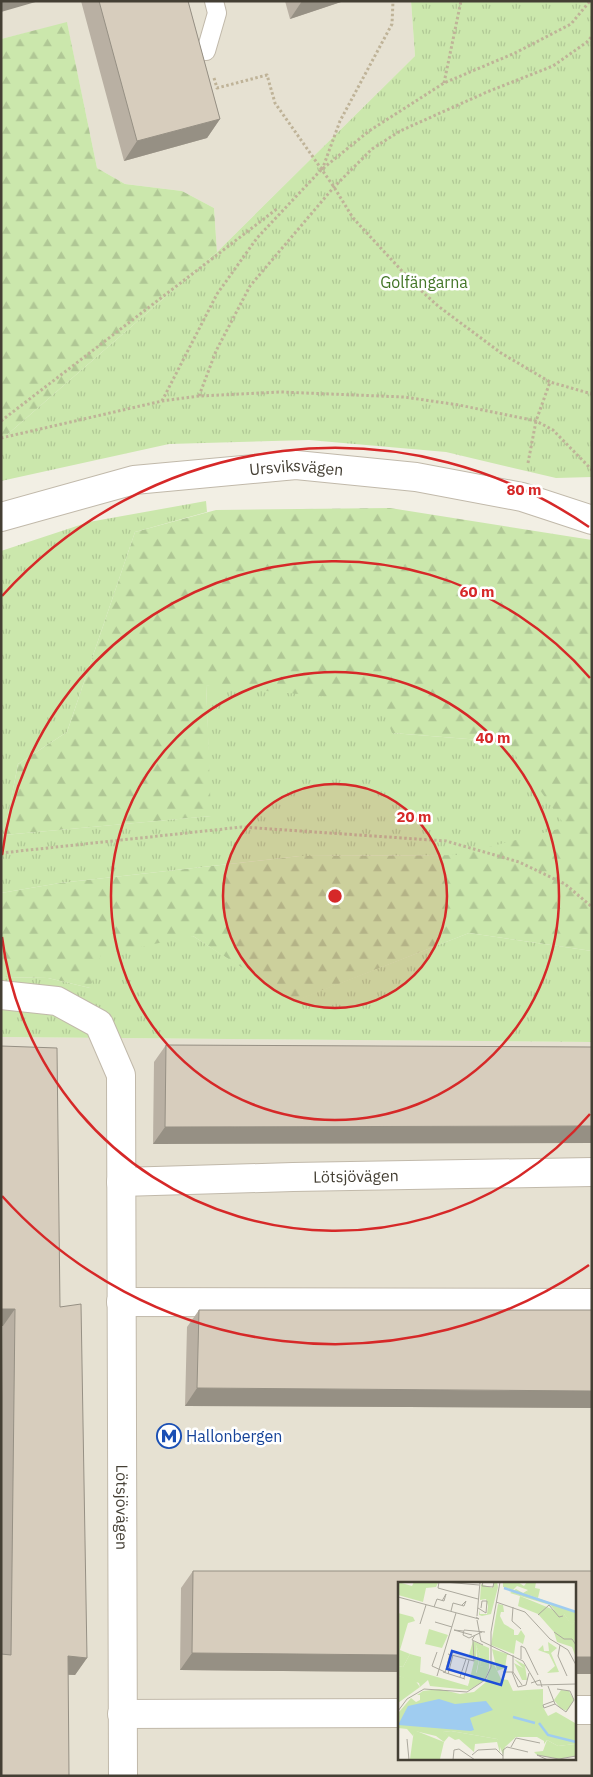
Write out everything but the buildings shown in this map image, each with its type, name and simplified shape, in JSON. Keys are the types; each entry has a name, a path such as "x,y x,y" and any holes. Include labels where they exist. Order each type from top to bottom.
{"street":[{"name":"Ursviksvägen","path":"1,517 134,480 296,465 416,477 522,497 592,520"},
{"name":"Lötsjövägen","path":"1,995 57,1001 99,1024 121,1075 122,1776"},
{"name":"Lötsjövägen","path":"121,1182 592,1172"},
{"path":"121,1302 592,1304"},
{"path":"576,1710 592,1710"},
{"path":"122,1714 398,1713"}],"lane":[{"path":"206,51 217,13 214,1"}],"path":[{"path":"322,170 340,121 392,24 393,1"},
{"path":"444,83 461,1"},
{"path":"162,401 217,294 257,238 322,170 369,131 444,83 515,53 571,24 590,1"},
{"path":"199,396 216,351 250,286 334,187 372,148 400,131 487,92 553,66 587,42 592,36"},
{"path":"217,88 267,75 275,103 334,187 352,218 415,285 438,306 501,353 550,382 592,394"},
{"path":"1,421 278,208"},
{"path":"522,497 536,421 550,382"},
{"path":"1,438 162,401 199,396 281,392 404,397 536,421 552,430 592,470"},
{"path":"1,853 242,827 446,841 518,862 565,884 592,907"}],"shaded area":[{"path":"1,1 411,1 415,56 217,252 214,208 182,191 125,184 97,168 67,23 1,39"},
{"path":"1,1037 592,1042 592,1776 1,1776"}],"green space":[{"name":"Golfängarna","path":"411,1 592,1 592,477 556,478 446,452 309,440 169,444 1,481 1,440 217,252 415,56"},
{"path":"67,22 97,168 125,184 182,191 214,208 217,252 1,440 1,39"},
{"path":"206,501 207,512 135,532 67,732 18,764 4,835 211,816 206,685 381,702 392,733 506,742 566,827 457,855 300,856 60,883 1,893 1,551 89,522"},
{"path":"390,508 592,540 592,951 469,933 293,1002 193,936 90,988 48,978 1,977 1,893 60,883 300,856 457,855 506,742 392,733 206,685 212,816 4,835 18,764 67,732 135,532 216,510"},
{"path":"469,933 592,951 592,1042 1,1037 1,977 48,978 90,988 101,955 193,936 294,1001"}],"place":[{"name":"Hallonbergen","path":"169,1436"}]}
